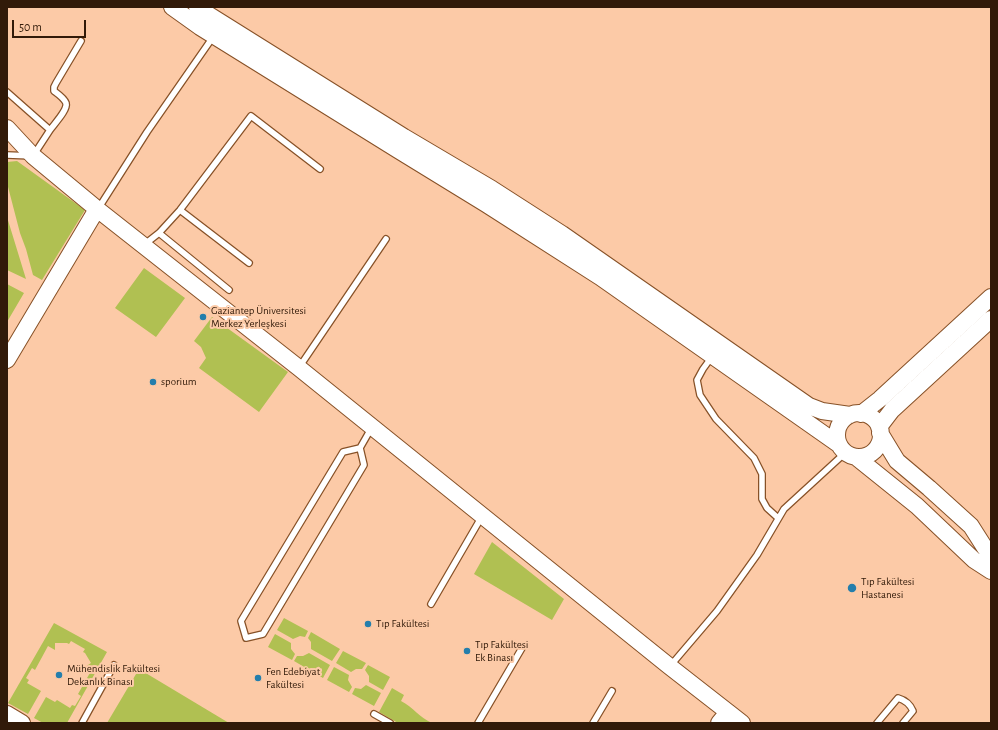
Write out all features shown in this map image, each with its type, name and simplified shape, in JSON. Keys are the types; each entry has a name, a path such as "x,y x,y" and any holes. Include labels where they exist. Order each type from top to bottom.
{"street":[{"path":"172,7 200,27 809,406 822,411 867,415 872,418 897,461 971,526 988,550 974,560"},
{"path":"197,7 404,137 492,189 562,234 717,350 917,506 974,560 991,571"},
{"path":"7,128 33,156 98,210 372,427 669,666 724,718 742,723"},
{"path":"7,360 98,210"},
{"path":"991,297 880,399 841,422 838,427 837,438 846,451 862,457 872,453 879,444 880,430 892,410 991,319"},
{"path":"7,714 22,723"}],"lane":[{"path":"98,210 147,132 215,35"},
{"path":"7,155 33,156 65,110 66,103 61,96 54,91 54,87 81,41"},
{"path":"7,92 50,130"},
{"path":"143,245 159,233 180,210 251,116 320,169"},
{"path":"180,210 249,264"},
{"path":"159,233 229,290"},
{"path":"298,368 386,239"},
{"path":"717,350 703,368 697,380 700,395 716,419 754,458 762,474 762,499 767,508 778,518"},
{"path":"360,448 343,452 241,621 246,638 263,634 364,465 360,448 372,427"},
{"path":"669,666 717,611 756,555 784,509 846,451"},
{"path":"431,604 482,516"},
{"path":"478,723 522,648"},
{"path":"82,723 114,665"},
{"path":"593,723 612,691"},
{"path":"878,723 898,698 907,702 913,711 903,723"},
{"path":"374,714 390,723"}],"green space":[{"path":"17,161 85,210 42,280 33,275 7,183 7,162"},
{"path":"7,217 26,279 7,270"},
{"path":"144,268 185,298 156,337 115,308"},
{"path":"7,284 24,293 7,322"},
{"path":"212,317 288,372 259,412 199,368 206,358 201,347 194,341"},
{"path":"492,542 564,599 552,620 474,574"},
{"path":"284,618 308,631 305,637 300,636 293,639 277,630"},
{"path":"54,623 107,652 67,723 43,723 34,718 46,697 55,702 57,700 70,708 72,705 75,706 81,696 78,694 91,671 85,667 91,663 83,652 85,649 71,641 69,644 55,643 55,650 48,646 35,670 32,668 26,678 29,680 27,683 41,691 28,714 8,703"},
{"path":"311,632 340,649 332,661 311,649 311,642 308,638"},
{"path":"275,634 291,643 291,649 295,654 292,660 268,647"},
{"path":"343,651 366,663 362,669 356,669 351,672 336,663"},
{"path":"309,653 330,665 323,678 294,661 297,656 303,656"},
{"path":"368,665 390,677 383,690 369,682 369,676 365,670"},
{"path":"334,667 349,675 348,680 352,687 349,692 327,680"},
{"path":"139,669 229,723 107,723"},
{"path":"366,685 381,693 374,706 352,694 355,688 361,689"},
{"path":"392,688 404,695 401,701 432,723 398,723 379,712"}],"place":[{"name":"Gaziantep Üniversitesi Merkez Yerleşkesi","path":"203,317"},
{"name":"sporium","path":"153,382"},
{"name":"Tıp Fakültesi Hastanesi","path":"852,588"},
{"name":"Tıp Fakültesi","path":"368,624"},
{"name":"Tıp Fakültesi Ek Binası","path":"467,651"},
{"name":"Mühendislik Fakültesi Dekanlık Binası","path":"59,675"},
{"name":"Fen Edebiyat Fakültesi","path":"258,678"}]}
